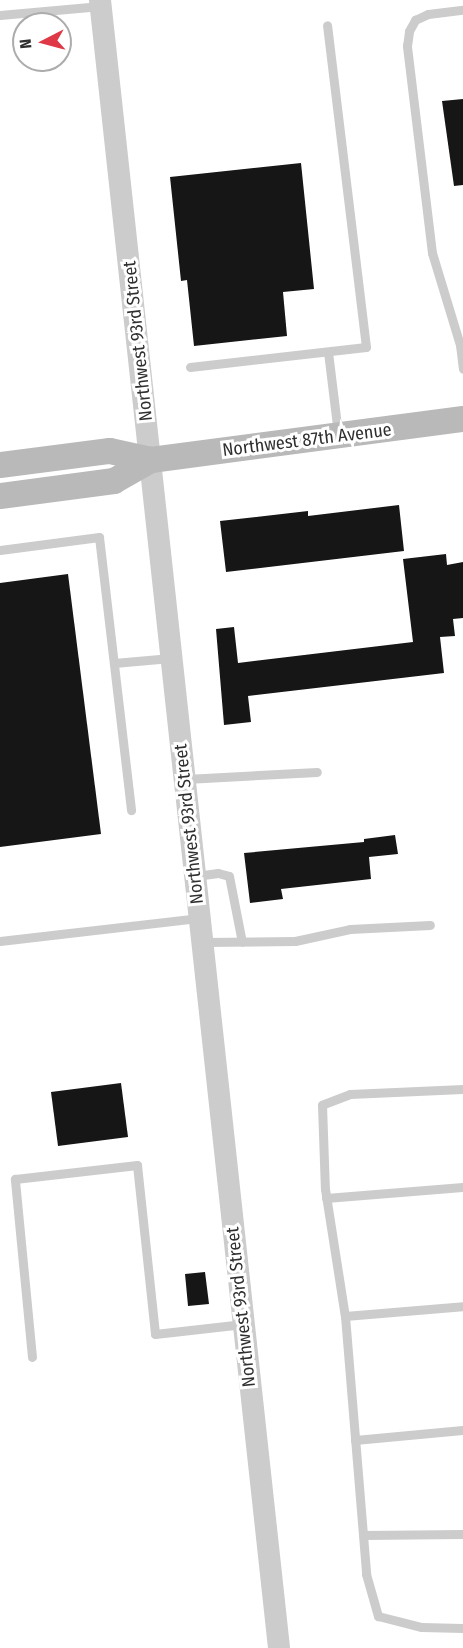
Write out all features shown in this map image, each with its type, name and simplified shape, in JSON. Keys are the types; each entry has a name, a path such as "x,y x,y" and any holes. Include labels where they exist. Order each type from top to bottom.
{"main road":[{"name":"Northwest 87th Avenue","path":"0,465 110,451 151,460 463,419"},
{"name":"Northwest 87th Avenue","path":"0,496 114,481 151,460"}],"street":[{"name":"Northwest 93rd Street","path":"101,3 198,918 279,1648"}],"lane":[{"path":"0,15 53,5 101,3"},
{"path":"463,10 428,14 415,20 409,31 407,46 432,253 462,345 463,369"},
{"path":"190,367 366,347 327,25"},
{"path":"328,351 338,436"},
{"path":"0,550 99,537 132,810"},
{"path":"114,663 171,658"},
{"path":"184,779 317,772"},
{"path":"194,876 218,873 229,876 242,942"},
{"path":"0,941 198,918"},
{"path":"201,942 295,941 350,929 430,925"},
{"path":"463,1089 350,1094 322,1104 326,1198 345,1316 366,1574 378,1616 421,1627 463,1628"},
{"path":"32,1357 15,1179 136,1165 155,1334 243,1324"},
{"path":"326,1198 463,1187"},
{"path":"345,1316 463,1306"},
{"path":"355,1440 463,1430"},
{"path":"363,1535 463,1534"}],"building":[{"path":"463,99 463,185 454,186 442,101"},
{"path":"301,163 314,289 283,292 287,336 194,346 187,280 181,281 170,177"},
{"path":"399,505 404,551 226,572 220,521 308,511 308,516"},
{"path":"446,554 447,565 463,562 463,618 453,619 455,636 440,637 444,673 248,696 251,722 224,725 216,629 234,627 238,663 413,642 403,559"},
{"path":"68,574 101,834 0,847 0,583"},
{"path":"395,835 398,854 369,857 371,879 281,889 283,899 250,903 244,853 364,842 364,839"},
{"path":"121,1083 128,1137 58,1146 51,1092"},
{"path":"205,1272 209,1304 188,1306 185,1274"}]}
